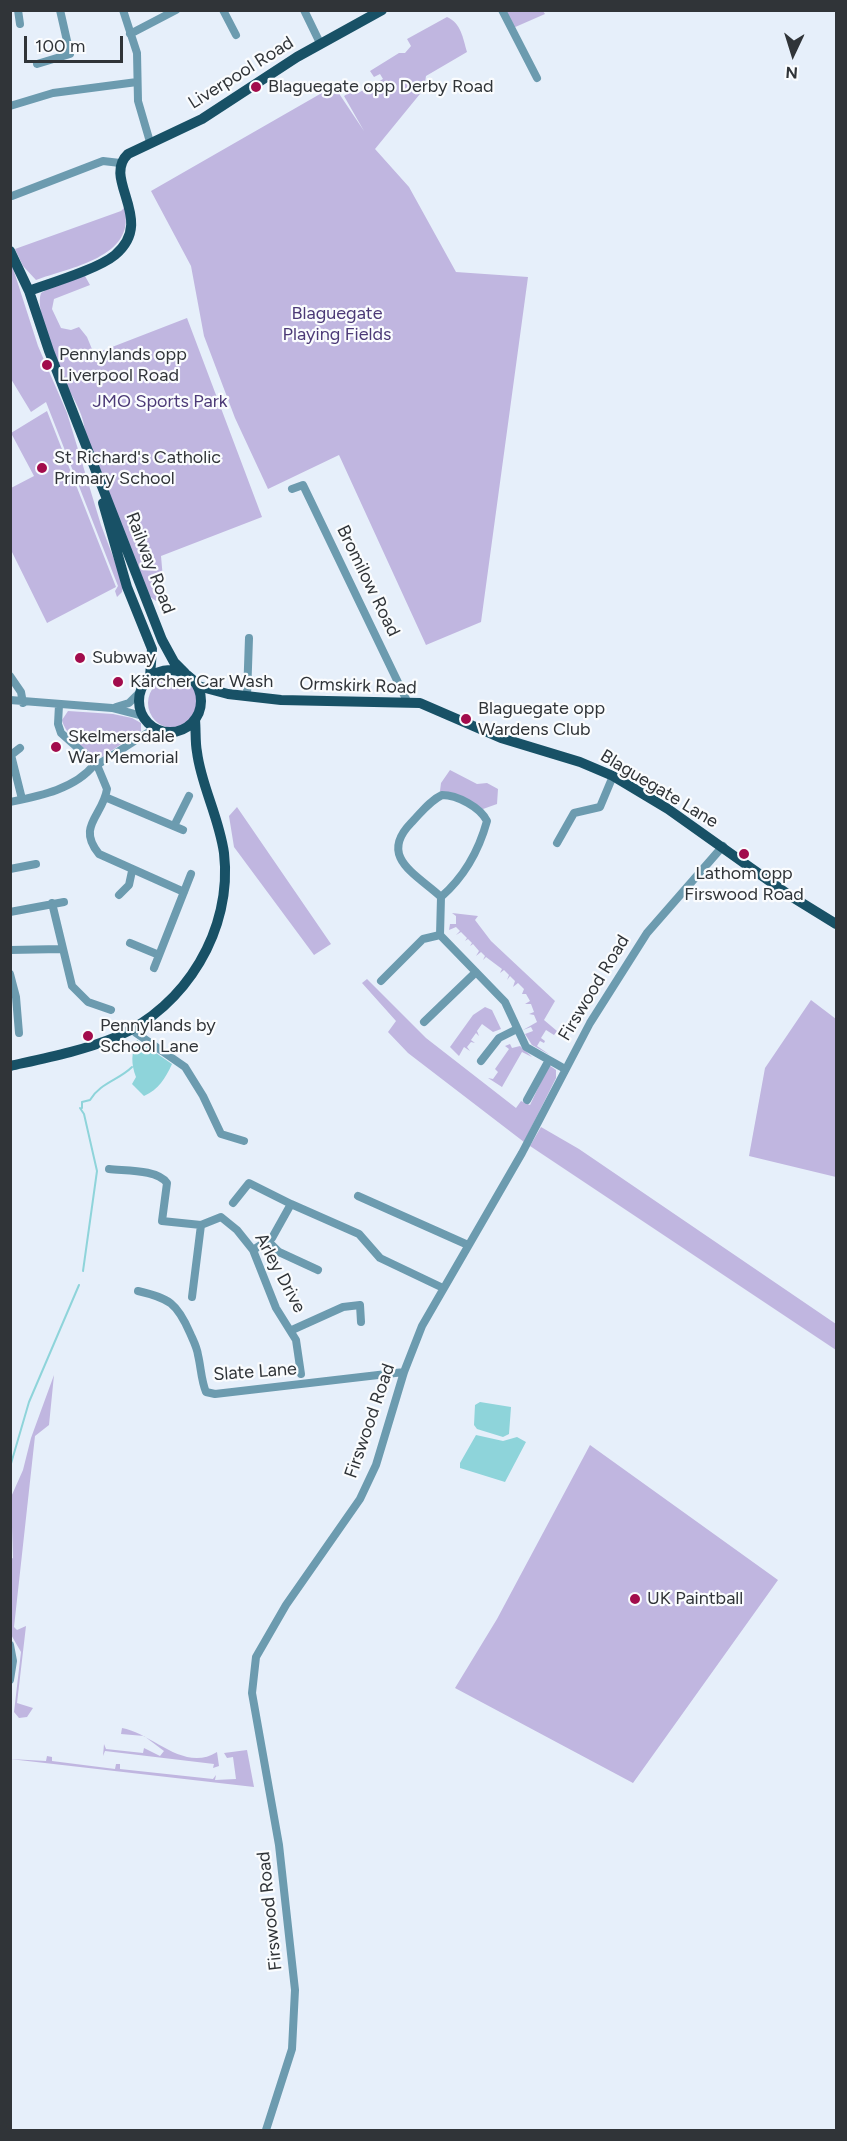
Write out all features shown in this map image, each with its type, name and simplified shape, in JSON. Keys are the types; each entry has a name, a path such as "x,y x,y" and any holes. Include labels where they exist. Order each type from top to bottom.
{"main road":[{"name":"Liverpool Road","path":"120,163 128,153 202,119 320,44 382,10"},
{"path":"29,291 106,261 123,247 130,232 132,218 120,174 120,163"},
{"name":"Railway Road","path":"10,251 29,291 150,612 167,652 185,673"},
{"name":"Railway Road","path":"91,460 127,587 152,649 150,677"},
{"path":"143,628 150,612"},
{"path":"10,1066 81,1049 127,1031 171,1000 199,964 218,918 225,874 220,830 197,753 195,720 201,705 198,686 185,673 167,670 150,677 139,699 143,716 155,728 176,732 190,743 197,753"},
{"name":"Ormskirk Road","path":"198,686 228,694 281,700 407,701 420,703 449,715"},
{"name":"Ormskirk Road","path":"201,705 228,694"},
{"name":"Blaguegate Lane","path":"449,715 501,738 580,762 612,776 723,846 789,895 837,924"},
{"path":"176,732 195,720"}],"street":[{"path":"18,10 20,24"},
{"path":"37,64 70,54 60,10"},
{"path":"123,10 137,53 138,101 150,142"},
{"path":"130,34 176,10"},
{"path":"223,10 232,33"},
{"path":"304,10 320,44"},
{"path":"502,10 537,78"},
{"path":"10,106 53,93 137,82"},
{"path":"12,196 103,161 120,163"},
{"name":"Bromilow Road","path":"292,489 303,485 407,701"},
{"path":"247,696 249,638"},
{"path":"10,676 21,692 23,703"},
{"path":"112,708 129,703 141,691"},
{"path":"10,700 23,703 112,708 143,716"},
{"path":"59,705 58,724 61,733 95,765 106,785 105,796 89,828 92,846 99,854 132,871 184,892"},
{"path":"10,802 55,791 81,778 95,765 155,728"},
{"path":"20,748 11,755 22,799"},
{"path":"557,843 574,813 600,807 612,776"},
{"path":"441,897 403,865 397,843 400,834 434,799 442,795 450,795 482,811 487,820 481,844 469,864 441,897 440,935 505,1002 526,1047 565,1069"},
{"path":"105,796 183,830"},
{"path":"174,826 189,796"},
{"name":"Firswood Road","path":"266,2130 292,2049 295,1990 279,1845 252,1693 252,1671 256,1657 286,1605 360,1499 376,1465 404,1372 422,1326 522,1153 610,988 647,933 723,846"},
{"path":"10,869 36,864"},
{"path":"118,895 129,885 132,871"},
{"path":"154,968 191,874"},
{"path":"10,912 64,902"},
{"path":"52,903 61,949 72,986 88,1002 111,1010"},
{"path":"381,981 423,939 440,935"},
{"path":"130,942 159,955"},
{"path":"10,950 61,949"},
{"path":"424,1022 476,972"},
{"path":"10,974 16,997 19,1033"},
{"path":"481,1061 499,1038 517,1029"},
{"path":"136,1033 185,1067 203,1095 221,1134 244,1141"},
{"path":"527,1100 549,1060"},
{"path":"109,1169 156,1175 164,1179 167,1183 162,1221 201,1225 192,1298"},
{"path":"232,1203 249,1183 359,1234 380,1258 443,1288"},
{"path":"358,1196 468,1245"},
{"path":"253,1250 267,1240 279,1226 291,1204"},
{"name":"Arley Drive","path":"201,1225 221,1217 237,1230 253,1250 276,1308 292,1330 299,1350 301,1374"},
{"path":"267,1240 279,1252 318,1270"},
{"name":"Slate Lane","path":"138,1291 159,1296 172,1303 181,1312 198,1352 206,1392 215,1394 404,1372"},
{"path":"292,1330 343,1307 360,1305 361,1322"},
{"path":"10,1645 13,1661 10,1680"}],"green space":[{"path":"505,11 543,11 545,14 513,28"},
{"name":"Blaguegate Playing Fields","path":"447,17 458,27 467,52 426,76 424,89 375,149 409,187 456,272 528,277 481,622 426,645 339,455 268,489 235,418 204,336 191,266 151,191 334,86 364,131 344,96 355,89 358,93 383,79 380,74 374,77 370,71 399,53 405,53 411,46 407,39"},
{"path":"124,208 126,225 121,238 111,249 97,258 36,280 23,266 15,249"},
{"path":"10,259 38,346 67,413 101,525 123,583 122,592 117,597 115,591 118,586 46,402 31,412 11,379"},
{"name":"JMO Sports Park","path":"85,276 90,285 54,299 52,309 61,328 71,330 79,327 87,337 94,354 187,318 262,517 161,556 164,590 162,600 156,601 149,596 85,435 80,411 54,357 40,310 41,293 62,281"},
{"name":"St Richard's Catholic Primary School","path":"47,411 116,587 47,623 11,550 11,488 34,476 11,433"},
{"path":"168,678 178,678 191,685 198,698 198,708 191,721 178,728 168,728 159,724 152,717 148,708 148,698 152,689 159,682"},
{"path":"68,711 113,714 132,718 141,723 141,731 102,757 84,748 67,731 62,720"},
{"path":"450,770 477,784 487,783 498,789 497,804 483,809 440,791 441,783"},
{"path":"237,807 331,944 314,955 234,847 229,816"},
{"path":"452,913 478,916 475,920 491,941 555,1001 544,1020 557,1031 554,1035 546,1030 541,1038 545,1041 544,1043 540,1041 537,1046 550,1055 532,1045 525,1034 533,1031 531,1027 523,1030 537,1022 534,1015 529,1014 534,1012 531,1004 525,1004 530,1001 526,994 522,994 524,989 518,983 513,987 515,981 510,976 507,980 509,975 504,970 500,973 502,969 486,957 483,960 485,956 481,952 476,956 479,951 473,944 470,946 472,943 468,939 465,941 467,938 461,932 456,935 460,931 456,927 449,930 450,924 456,924 456,916"},
{"path":"367,979 426,1038 516,1108 521,1101 530,1105 549,1065 556,1070 556,1078 524,1142 408,1053 388,1032 396,1021 362,983"},
{"path":"811,1000 836,1019 836,1177 749,1156 765,1068"},
{"path":"485,1007 492,1010 501,1029 493,1032 482,1024 477,1031 479,1036 476,1033 471,1040 475,1043 471,1042 467,1047 470,1051 464,1047 459,1056 450,1047 473,1015"},
{"path":"510,1044 512,1048 520,1046 532,1057 522,1052 502,1087 488,1078 493,1079 498,1072 495,1069 509,1049 505,1046"},
{"path":"541,1127 579,1149 836,1324 836,1350 530,1146"},
{"path":"54,1375 49,1425 35,1436 14,1627 17,1630 26,1626 17,1703 33,1708 27,1717 19,1718 14,1712 21,1652 10,1633 11,1559 13,1558 11,1497 23,1470 31,1438"},
{"name":"UK Paintball","path":"590,1445 778,1580 633,1783 455,1688 497,1619"},
{"path":"122,1728 133,1731 143,1736 121,1734"},
{"path":"146,1737 168,1750 192,1758 205,1757 217,1752 219,1766 213,1768 214,1764 105,1751 103,1756 104,1744 106,1749 143,1753 144,1748 160,1756 164,1751"},
{"path":"247,1750 254,1787 10,1759 46,1761 47,1756 52,1757 52,1761 115,1769 116,1764 120,1764 120,1769 213,1779 216,1775 215,1780 236,1779 233,1757 227,1758 224,1753"}],"water":[{"path":"137,1040 172,1064 161,1083 144,1096 132,1084 136,1077 132,1058"},
{"path":"480,1402 511,1407 509,1434 503,1437 477,1429 474,1425 475,1405"},
{"path":"476,1435 503,1441 517,1437 526,1442 505,1482 460,1468 460,1463"}],"waterway":[{"path":"82,1108 82,1102 90,1100 104,1086 132,1067"},
{"path":"80,1108 84,1114 97,1171 83,1271"},
{"path":"10,1467 29,1402 79,1285"}],"place":[{"name":"Blaguegate opp Derby Road","path":"256,87"},
{"name":"Pennylands opp Liverpool Road","path":"47,365"},
{"name":"St Richard's Catholic Primary School","path":"42,468"},
{"name":"Subway","path":"80,658"},
{"name":"Kärcher Car Wash","path":"118,682"},
{"name":"Blaguegate opp Wardens Club","path":"466,719"},
{"name":"Skelmersdale War Memorial","path":"56,747"},
{"name":"Lathom opp Firswood Road","path":"744,854"},
{"name":"Pennylands by School Lane","path":"88,1036"},
{"name":"UK Paintball","path":"635,1599"}]}
